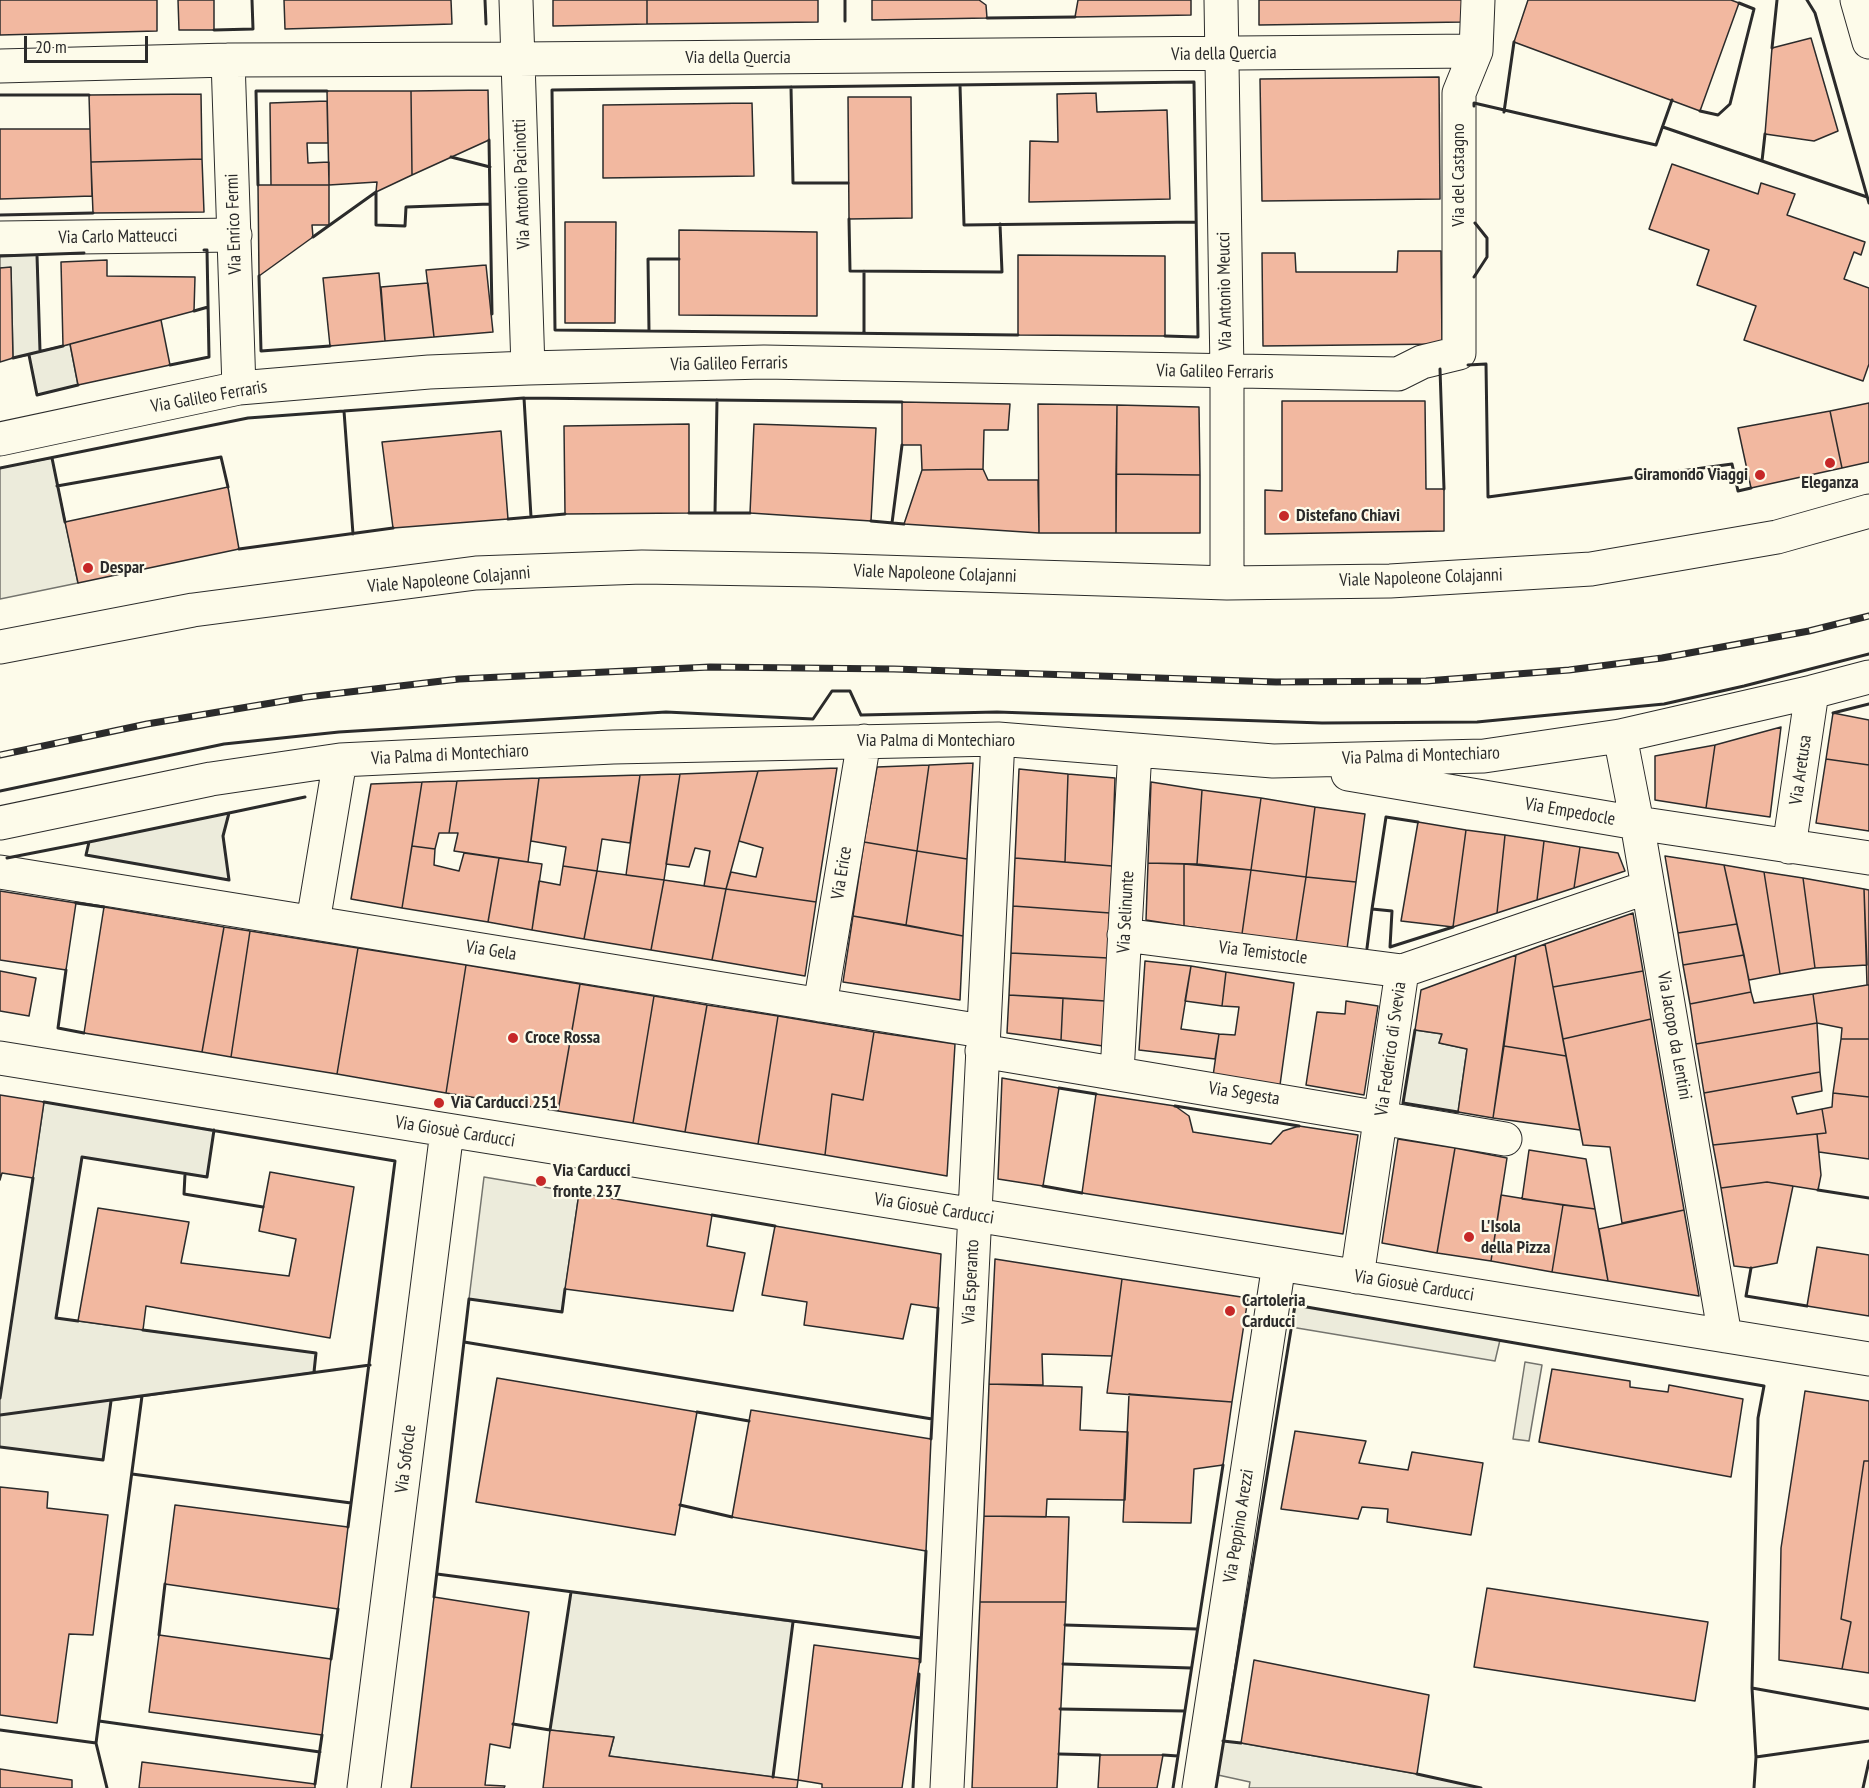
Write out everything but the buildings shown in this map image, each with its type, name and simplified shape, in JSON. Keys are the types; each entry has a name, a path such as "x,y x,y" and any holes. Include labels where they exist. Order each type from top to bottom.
{"street":[{"name":"Via Antonio Pacinotti","path":"516,0 528,368"},
{"name":"Via Antonio Meucci","path":"1221,0 1227,372 1227,583"},
{"name":"Via del Castagno","path":"1460,353 1459,93 1476,51 1478,0"},
{"path":"1857,0 1869,42"},
{"name":"Via della Quercia","path":"0,66 228,60 1476,51"},
{"name":"Via Enrico Fermi","path":"228,60 239,388"},
{"name":"Via Carlo Matteucci","path":"0,238 235,235"},
{"name":"Via Galileo Ferraris","path":"0,439 239,388 429,372 764,362 1398,374 1422,362 1460,353"},
{"name":"Viale Napoleone Colajanni","path":"0,647 193,610 477,573 642,567 1227,583 1390,581 1591,569 1777,537 1869,511"},
{"name":"Via Palma di Montechiaro","path":"0,823 211,778 340,760 613,747 998,739 1273,761 1484,756 1620,736 1869,677"},
{"name":"Via Aretusa","path":"1789,847 1812,692"},
{"name":"Via Jacopo da Lentini","path":"1620,736 1725,1336"},
{"name":"Via Esperanto","path":"947,1788 998,739"},
{"name":"Via Erice","path":"820,1005 864,741"},
{"name":"Via Selinunte","path":"1117,1073 1135,750"},
{"path":"313,922 340,760"},
{"name":"Via Empedocle","path":"1273,761 1637,823 1869,858"},
{"name":"Via Gela","path":"0,872 820,1005 982,1041"},
{"name":"Via Federico di Svevia","path":"1357,1277 1402,971 1648,887"},
{"name":"Via Temistocle","path":"1124,935 1402,971"},
{"name":"Via Segesta","path":"982,1041 1117,1073 1505,1139"},
{"name":"Via Giosuè Carducci","path":"0,1058 1869,1359"},
{"name":"Via Sofocle","path":"364,1788 447,1131"},
{"name":"Via Peppino Arezzi","path":"1198,1788 1279,1264"}],"shaded area":[{"path":"37,255 40,351 70,344 78,385 37,395 29,355 13,358 11,268 0,268 0,256"},
{"path":"52,458 78,583 0,599 0,468"},
{"path":"229,813 223,836 229,880 86,855 89,842"},
{"path":"1415,1030 1442,1034 1439,1043 1467,1049 1458,1112 1403,1103"},
{"path":"44,1102 214,1130 207,1177 82,1157 56,1318 316,1353 314,1372 111,1401 103,1460 0,1447 0,1398"},
{"path":"484,1177 579,1193 562,1312 469,1299"},
{"path":"1295,1305 1500,1340 1495,1361 1291,1327"},
{"path":"1525,1362 1542,1365 1529,1441 1513,1439"},
{"path":"571,1592 793,1622 773,1777 609,1756 614,1737 550,1730"},
{"path":"1223,1741 1417,1774 1481,1788 1249,1788 1250,1782 1218,1775"}],"railway":[{"path":"0,755 147,724 307,697 459,679 710,667 894,669 1276,682 1426,681 1569,670 1662,658 1809,631 1869,616"}],"wall":[{"path":"214,30 253,29 252,0"},
{"path":"485,0 486,24"},
{"path":"845,0 845,21"},
{"path":"1772,48 1777,0"},
{"path":"1807,0 1815,13 1869,203"},
{"path":"1700,111 1718,115 1730,104 1754,9 1739,3"},
{"path":"987,18 1075,17"},
{"path":"1504,112 1514,42"},
{"path":"1018,335 555,330 552,90 1194,82 1198,337 1165,336"},
{"path":"960,85 964,225 1196,222"},
{"path":"791,87 793,183 848,183"},
{"path":"258,185 256,91 327,91"},
{"path":"0,95 89,95"},
{"path":"1474,106 1474,103 1656,145 1672,100"},
{"path":"1663,127 1867,197"},
{"path":"1762,161 1765,134"},
{"path":"489,140 492,314"},
{"path":"451,157 490,167"},
{"path":"313,237 376,192 376,225 405,226 406,207 490,204"},
{"path":"0,215 93,213"},
{"path":"849,219 850,271 1002,272 1000,224"},
{"path":"1474,277 1487,257 1487,238 1475,223"},
{"path":"170,365 209,357 207,250 204,250"},
{"path":"0,256 84,253"},
{"path":"37,255 40,351"},
{"path":"649,331 648,259 679,259"},
{"path":"864,271 864,333"},
{"path":"259,276 261,351 330,346"},
{"path":"194,311 208,307"},
{"path":"13,358 63,346"},
{"path":"29,355 37,395 78,385"},
{"path":"1468,365 1486,364 1488,497 1732,464 1738,491 1751,488"},
{"path":"1440,369 1444,489"},
{"path":"524,398 531,517"},
{"path":"0,468 248,418 524,398 902,402"},
{"path":"715,513 717,400"},
{"path":"344,411 353,534"},
{"path":"892,523 902,445"},
{"path":"57,486 221,457 228,487"},
{"path":"52,458 65,522"},
{"path":"689,513 750,513"},
{"path":"508,519 565,514"},
{"path":"871,521 904,524"},
{"path":"239,549 393,528"},
{"path":"0,791 224,744 339,732 666,712 813,719 832,691 850,691 861,715 997,712 1322,723 1477,722 1664,704 1869,654"},
{"path":"1833,713 1869,704"},
{"path":"229,813 223,836 229,880 86,855 89,842 305,797"},
{"path":"1418,822 1386,817 1372,909 1392,911 1390,947 1453,927"},
{"path":"7,858 89,842"},
{"path":"76,903 104,907"},
{"path":"1367,948 1372,909"},
{"path":"66,970 58,1028 84,1033"},
{"path":"1415,1030 1403,1103 1458,1112"},
{"path":"1059,1088 1096,1094"},
{"path":"44,1102 395,1161 348,1527"},
{"path":"1175,1106 1299,1126"},
{"path":"78,1321 56,1318 82,1157 207,1177 214,1130"},
{"path":"185,1174 184,1194 263,1207"},
{"path":"0,1398 33,1178"},
{"path":"1043,1186 1082,1193"},
{"path":"1818,1190 1869,1198"},
{"path":"712,1215 775,1226"},
{"path":"1751,1268 1746,1296 1807,1306"},
{"path":"434,1597 469,1299 562,1312 565,1289"},
{"path":"1216,1788 1295,1305 1764,1386 1758,1418 1752,1688 1869,1709"},
{"path":"931,1439 938,1308"},
{"path":"143,1330 316,1353 314,1372"},
{"path":"464,1342 932,1419"},
{"path":"0,1415 370,1365"},
{"path":"107,1788 96,1743 142,1396"},
{"path":"0,1447 103,1460 111,1401"},
{"path":"697,1412 749,1421"},
{"path":"1173,1788 1223,1465"},
{"path":"132,1474 351,1503"},
{"path":"680,1505 732,1517"},
{"path":"920,1662 926,1551"},
{"path":"437,1574 921,1638"},
{"path":"159,1635 165,1584"},
{"path":"513,1724 550,1730 571,1592"},
{"path":"331,1659 338,1609"},
{"path":"773,1777 793,1622"},
{"path":"1065,1625 1197,1629"},
{"path":"1063,1664 1191,1668"},
{"path":"913,1788 919,1674"},
{"path":"1752,1688 1756,1757 1754,1788"},
{"path":"1060,1709 1185,1711"},
{"path":"99,1721 320,1752"},
{"path":"0,1730 96,1743"},
{"path":"315,1784 322,1735"},
{"path":"1223,1741 1241,1743"},
{"path":"1756,1757 1869,1741"},
{"path":"1059,1754 1100,1755"},
{"path":"1163,1755 1178,1756"},
{"path":"1863,1788 1869,1761"},
{"path":"1417,1774 1481,1788"}],"place":[{"name":"Eleganza","path":"1830,463"},
{"name":"Giramondo Viaggi","path":"1760,475"},
{"name":"Distefano Chiavi","path":"1284,516"},
{"name":"Despar","path":"88,568"},
{"name":"Croce Rossa","path":"513,1038"},
{"name":"Via Carducci 251","path":"439,1103"},
{"name":"Via Carducci fronte 237","path":"541,1181"},
{"name":"L'Isola della Pizza","path":"1469,1237"},
{"name":"Cartoleria Carducci","path":"1230,1311"}]}
